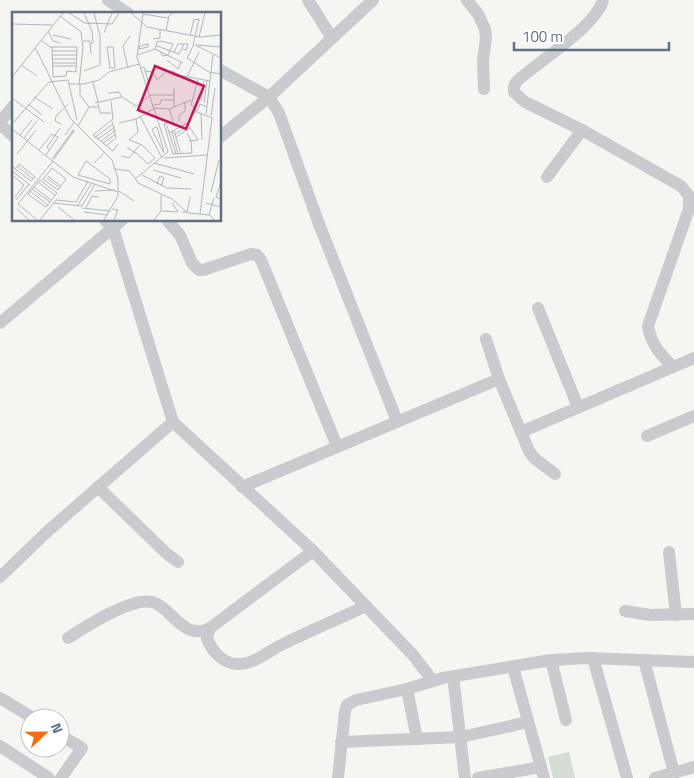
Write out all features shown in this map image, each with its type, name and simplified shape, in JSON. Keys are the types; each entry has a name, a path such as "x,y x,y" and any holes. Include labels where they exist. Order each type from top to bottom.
{"street":[{"path":"108,0 126,12"},
{"path":"308,0 332,38"},
{"path":"221,136 269,97 373,0"},
{"path":"467,0 478,14 485,29 484,89"},
{"path":"603,0 596,14 581,29 522,77 514,87 514,92 525,102 582,130 681,186 688,196 689,209 648,326 655,348 673,367"},
{"path":"221,71 269,97 279,113 315,215 397,421"},
{"path":"12,108 0,123 12,135"},
{"path":"547,177 582,130"},
{"path":"168,221 180,235 192,263 198,270 251,254 257,255 261,260 337,446"},
{"path":"0,323 113,223 173,422 313,551 413,655 433,682"},
{"path":"538,308 578,407"},
{"path":"486,339 499,378 529,450 534,458 555,474"},
{"path":"521,432 694,358"},
{"path":"242,487 499,378"},
{"path":"647,436 694,416"},
{"path":"0,577 49,530 173,422"},
{"path":"98,487 166,553 178,562"},
{"path":"68,638 97,619 134,603 146,601 156,603 186,628 200,633 210,628 313,551"},
{"path":"669,552 676,615"},
{"path":"210,628 206,638 215,653 233,663 239,664 253,660 280,645 366,606"},
{"path":"625,611 650,615 694,614"},
{"path":"593,658 627,778"},
{"path":"338,778 345,710 347,705 356,700 407,689 453,676 551,660 593,658 693,664"},
{"path":"551,660 566,720"},
{"path":"644,660 674,773"},
{"path":"478,778 542,772 513,667"},
{"path":"453,676 465,778"},
{"path":"407,689 417,739"},
{"path":"0,698 20,710"},
{"path":"341,742 461,737 528,722"},
{"path":"61,778 82,748 70,741"},
{"path":"0,746 48,778"},
{"path":"655,778 694,767"}],"shaded area":[{"path":"569,752 575,778 553,778 548,757"}]}
